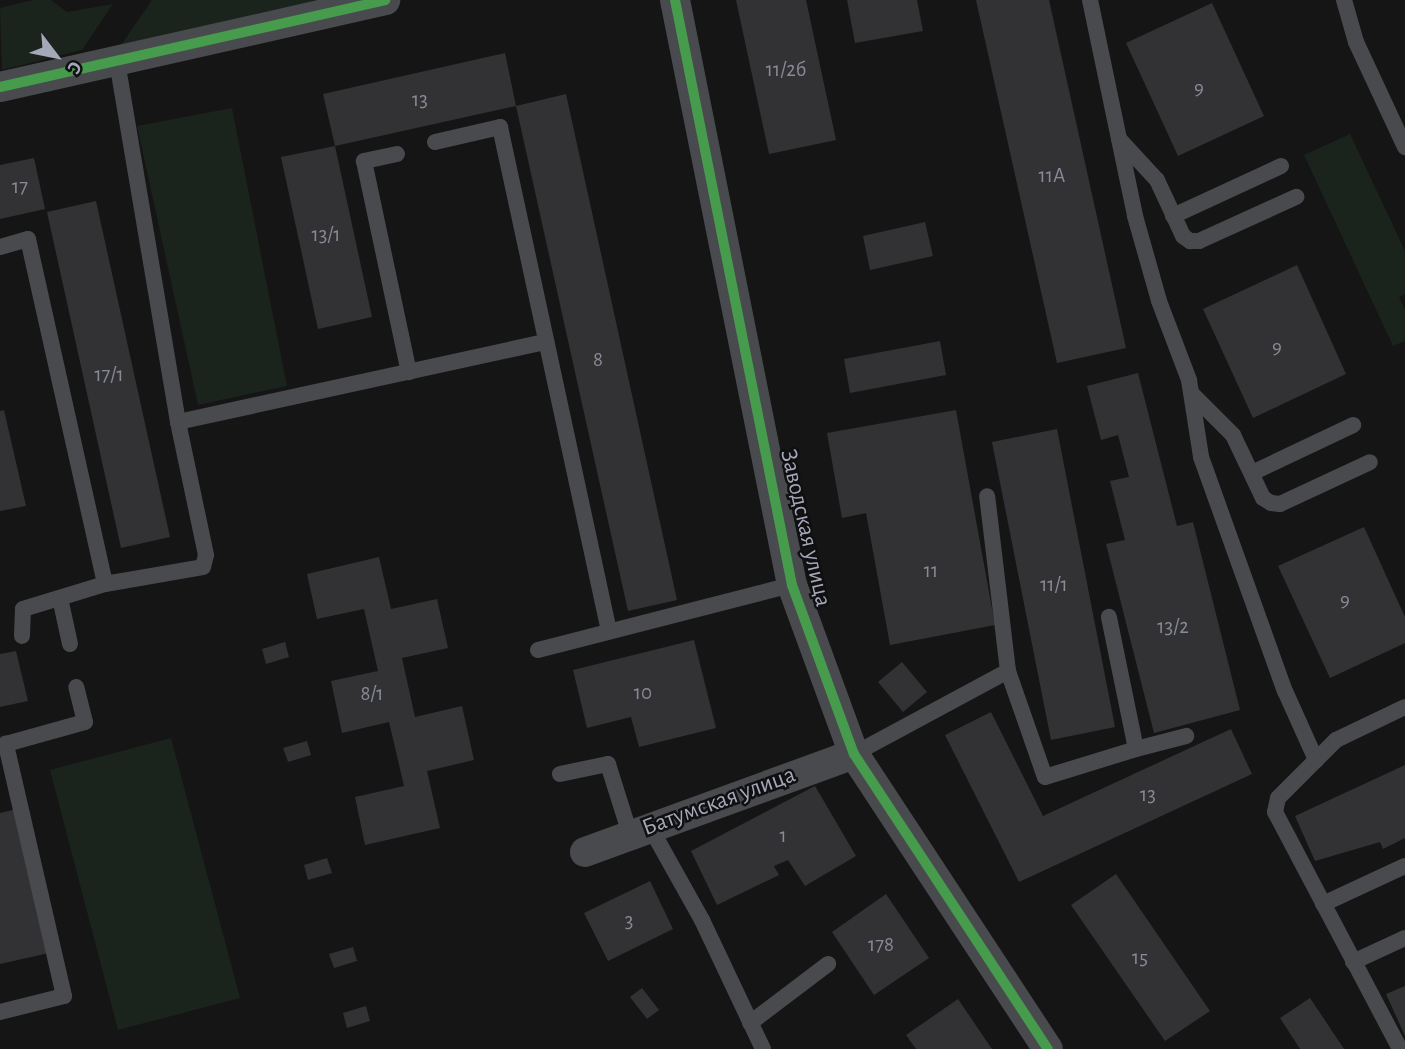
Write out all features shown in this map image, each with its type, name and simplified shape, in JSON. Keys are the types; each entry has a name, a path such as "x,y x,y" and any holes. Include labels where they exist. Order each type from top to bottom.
{"street":[{"path":"0,87 385,0"},
{"name":"Заводская улица","path":"675,0 792,585 854,754 1048,1049"},
{"name":"Батумская улица","path":"585,852 854,754"}],"lane":[{"path":"1090,0 1119,139 1154,284 1192,394 1204,467 1285,691 1316,760"},
{"path":"1344,0 1356,42 1405,147"},
{"path":"22,636 23,609 105,584 203,567 205,540 178,422 117,62"},
{"path":"435,142 500,127 609,631"},
{"path":"1119,139 1157,180 1186,239 1199,241 1296,197"},
{"path":"397,153 364,161 409,372"},
{"path":"1174,216 1281,166"},
{"path":"0,247 28,239 105,584"},
{"path":"178,422 546,342"},
{"path":"1192,394 1226,427 1264,498 1275,504 1370,462"},
{"path":"1252,473 1353,425"},
{"path":"987,496 1008,671 1045,777 1186,736"},
{"path":"538,650 792,585"},
{"path":"60,598 70,644"},
{"path":"1108,617 1136,750"},
{"path":"854,754 1008,671"},
{"path":"0,1012 64,996 6,744 85,722 76,687"},
{"path":"1400,1049 1275,812 1278,798 1345,735 1405,707"},
{"path":"560,774 608,764 640,830 702,920 763,1049"},
{"path":"1323,904 1405,866"},
{"path":"1353,962 1405,938"},
{"path":"750,1023 828,964"}],"shaded area":[{"path":"33,0 51,0 67,12 113,4 82,50 2,70 0,8"},
{"path":"152,0 321,0 121,45"},
{"path":"232,108 287,386 198,405 137,126"},
{"path":"1350,134 1405,251 1405,294 1399,297 1405,310 1405,341 1393,346 1304,155"},
{"path":"171,738 240,998 118,1030 50,770"}],"building":[{"path":"736,0 806,0 836,140 769,154"},
{"path":"847,0 917,0 923,31 855,43"},
{"path":"976,0 1049,0 1126,348 1057,363"},
{"path":"1212,3 1264,116 1178,156 1126,43"},
{"path":"505,53 516,106 335,146 323,94"},
{"path":"566,94 677,600 628,611 516,106"},
{"path":"335,146 372,317 318,329 281,157"},
{"path":"34,158 45,209 0,219 0,165"},
{"path":"96,201 170,537 121,548 47,212"},
{"path":"925,222 933,256 870,270 863,236"},
{"path":"1297,265 1346,374 1253,418 1203,309"},
{"path":"940,341 946,375 850,393 844,359"},
{"path":"1138,373 1177,526 1193,522 1240,710 1154,733 1106,544 1125,540 1110,481 1129,477 1118,435 1101,440 1087,386"},
{"path":"4,410 26,506 0,511 0,411"},
{"path":"956,410 995,625 890,645 866,513 842,518 827,433"},
{"path":"1057,429 1115,727 1051,740 992,442"},
{"path":"1364,527 1405,617 1405,643 1330,678 1278,566"},
{"path":"379,557 391,609 437,599 448,648 402,658 415,717 462,706 474,760 427,771 440,828 365,845 355,797 404,786 389,722 342,733 331,681 378,671 364,609 317,619 307,574"},
{"path":"694,640 716,728 639,747 631,717 587,728 573,670"},
{"path":"285,642 289,657 266,664 262,649"},
{"path":"16,651 28,701 0,707 0,654"},
{"path":"902,662 927,692 903,712 878,682"},
{"path":"991,712 1043,816 1231,729 1252,774 1019,882 945,735"},
{"path":"307,741 311,755 288,762 283,748"},
{"path":"1405,765 1405,838 1383,849 1380,842 1315,861 1295,816"},
{"path":"815,786 856,856 805,886 788,860 774,866 779,875 717,905 691,851"},
{"path":"17,809 49,953 0,964 0,813"},
{"path":"327,858 332,873 308,880 304,865"},
{"path":"1116,874 1210,1011 1165,1041 1071,905"},
{"path":"650,881 673,929 608,961 584,913"},
{"path":"886,894 929,958 874,995 832,932"},
{"path":"353,947 357,961 334,968 329,954"},
{"path":"1405,986 1405,1036 1386,994"},
{"path":"642,988 659,1010 647,1019 630,997"},
{"path":"1310,998 1344,1049 1300,1049 1280,1018"},
{"path":"958,999 992,1049 916,1049 906,1035"},
{"path":"366,1006 370,1021 347,1028 343,1013"}],"cycle path":[{"path":"0,87 385,0"},
{"path":"675,0 792,585 854,754 1048,1049"}]}
